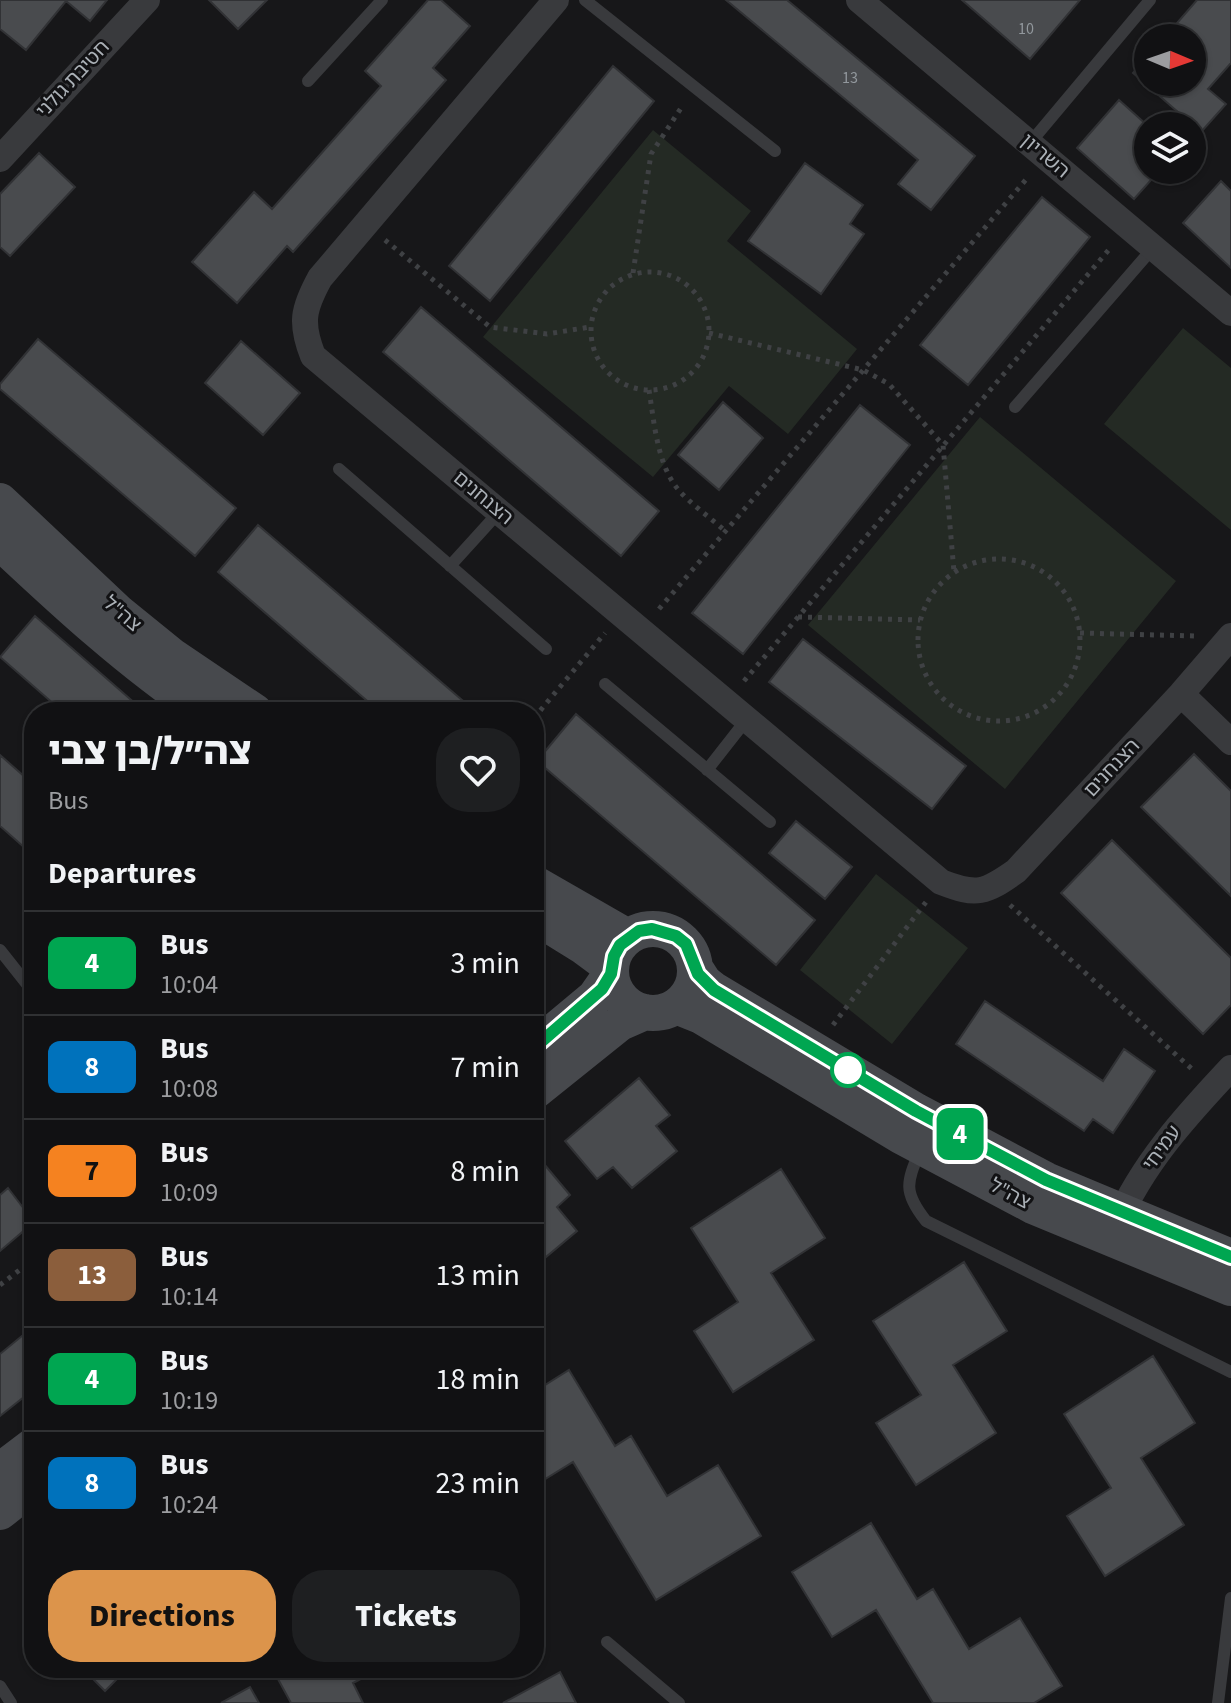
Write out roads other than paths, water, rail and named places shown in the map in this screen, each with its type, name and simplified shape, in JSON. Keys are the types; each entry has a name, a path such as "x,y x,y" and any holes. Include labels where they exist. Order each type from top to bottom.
{"street":[{"name":"חטיבת גולני","path":"0,159 147,0"},
{"name":"השריון","path":"867,3 1231,313"},
{"name":"הצנחנים","path":"542,5 320,278 305,314 304,333 313,356 941,882 966,892 992,888 1016,871 1181,694"},
{"name":"צה\"ל","path":"0,501 119,613 172,656 240,702"},
{"name":"צה\"ל","path":"0,542 100,635 188,702"},
{"path":"1230,636 1181,694 1231,742"},
{"path":"544,892 617,959"},
{"path":"544,922 584,947 617,959"},
{"path":"544,1040 595,997 617,959 652,929 676,936 686,944 695,968 690,990 660,1009 620,1023 544,1084"},
{"path":"617,959 614,987 622,999 633,1007 660,1009"},
{"name":"צה\"ל","path":"695,968 714,990 814,1050 1046,1180 1115,1226 1231,1288"},
{"name":"צה\"ל","path":"660,1009 701,1016 922,1147 1033,1206 1231,1257"},
{"name":"עמיחי","path":"1115,1226 1148,1166 1184,1118 1231,1068"},
{"path":"0,1471 24,1453"},
{"path":"0,1512 24,1493"}],"lane":[{"path":"308,81 382,0"},
{"path":"585,0 775,151"},
{"path":"1038,150 1150,0"},
{"path":"1015,407 1153,248"},
{"path":"339,469 546,649"},
{"path":"450,566 500,512"},
{"path":"605,684 770,822"},
{"path":"707,770 747,719"},
{"path":"0,950 24,980"},
{"path":"922,1147 910,1176 911,1202 926,1221 1231,1372"},
{"path":"1218,1703 1231,1598"},
{"path":"607,1642 679,1703"},
{"path":"0,1686 11,1703"}]}
